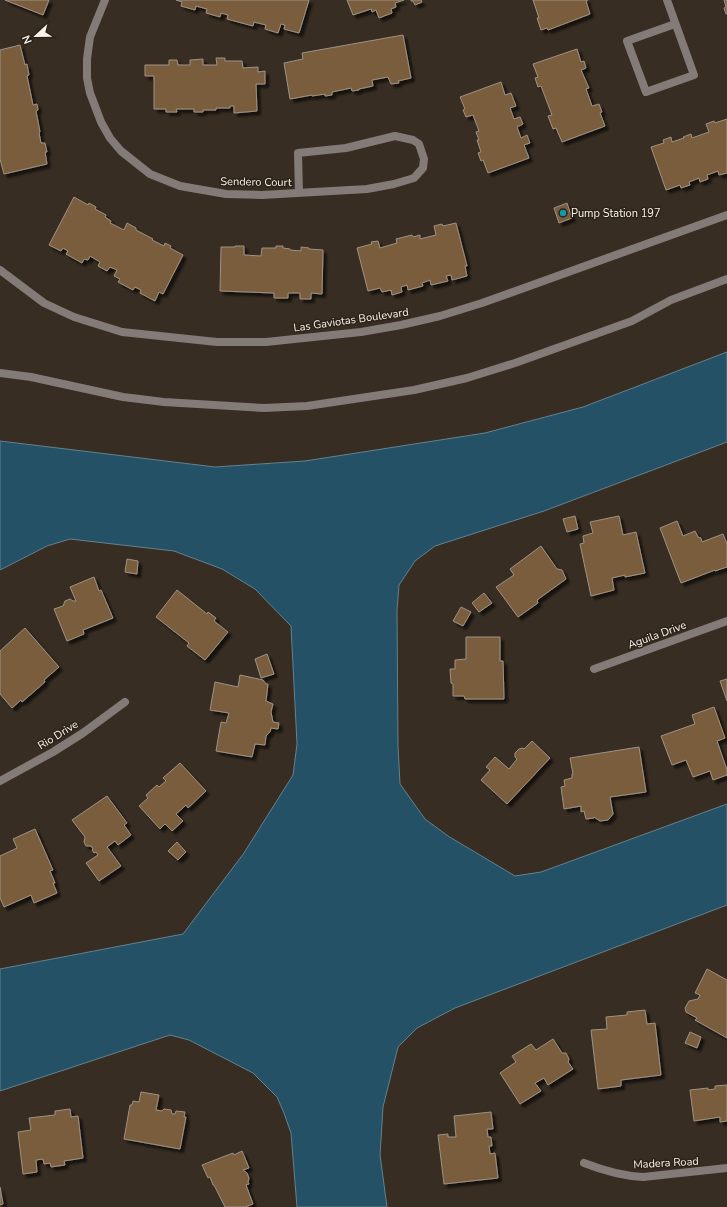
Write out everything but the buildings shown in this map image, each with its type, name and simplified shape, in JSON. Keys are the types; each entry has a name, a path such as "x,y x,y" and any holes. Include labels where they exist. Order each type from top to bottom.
{"street":[{"name":"Sendero Court","path":"105,0 90,37 87,59 87,78 90,93 101,122 110,138 121,150 150,174 180,186 226,194 262,195 299,193 367,189 394,184 414,178 423,168 424,159 419,144 413,140 395,136 346,148 298,153 299,193"},
{"path":"667,0 676,24 694,75 646,92 627,41 676,24"},
{"name":"Las Gaviotas Boulevard","path":"0,270 44,303 74,317 122,332 217,342 266,342 361,332 440,316 482,303 727,215"},
{"path":"0,373 30,377 123,396 164,402 264,408 307,406 414,390 467,378 515,363 632,321 671,300 727,279"},
{"name":"Aguila Drive","path":"594,669 727,621"},
{"name":"Rio Drive","path":"0,781 53,752 83,733 125,702"},
{"name":"Madera Road","path":"584,1163 632,1177 727,1168"}],"water":[{"path":"727,352 727,442 544,511 435,546 415,561 399,585 397,611 398,745 400,784 425,819 448,836 515,876 541,872 727,804 727,905 455,1008 417,1028 398,1047 383,1107 380,1155 387,1207 297,1207 291,1133 277,1097 253,1073 189,1040 170,1035 0,1091 0,969 183,934 244,853 293,775 297,744 291,626 255,589 222,569 174,551 70,539 47,546 0,570 0,441 215,467 305,461 485,433 583,407"}],"place":[{"name":"Pump Station 197","path":"563,213"}]}
